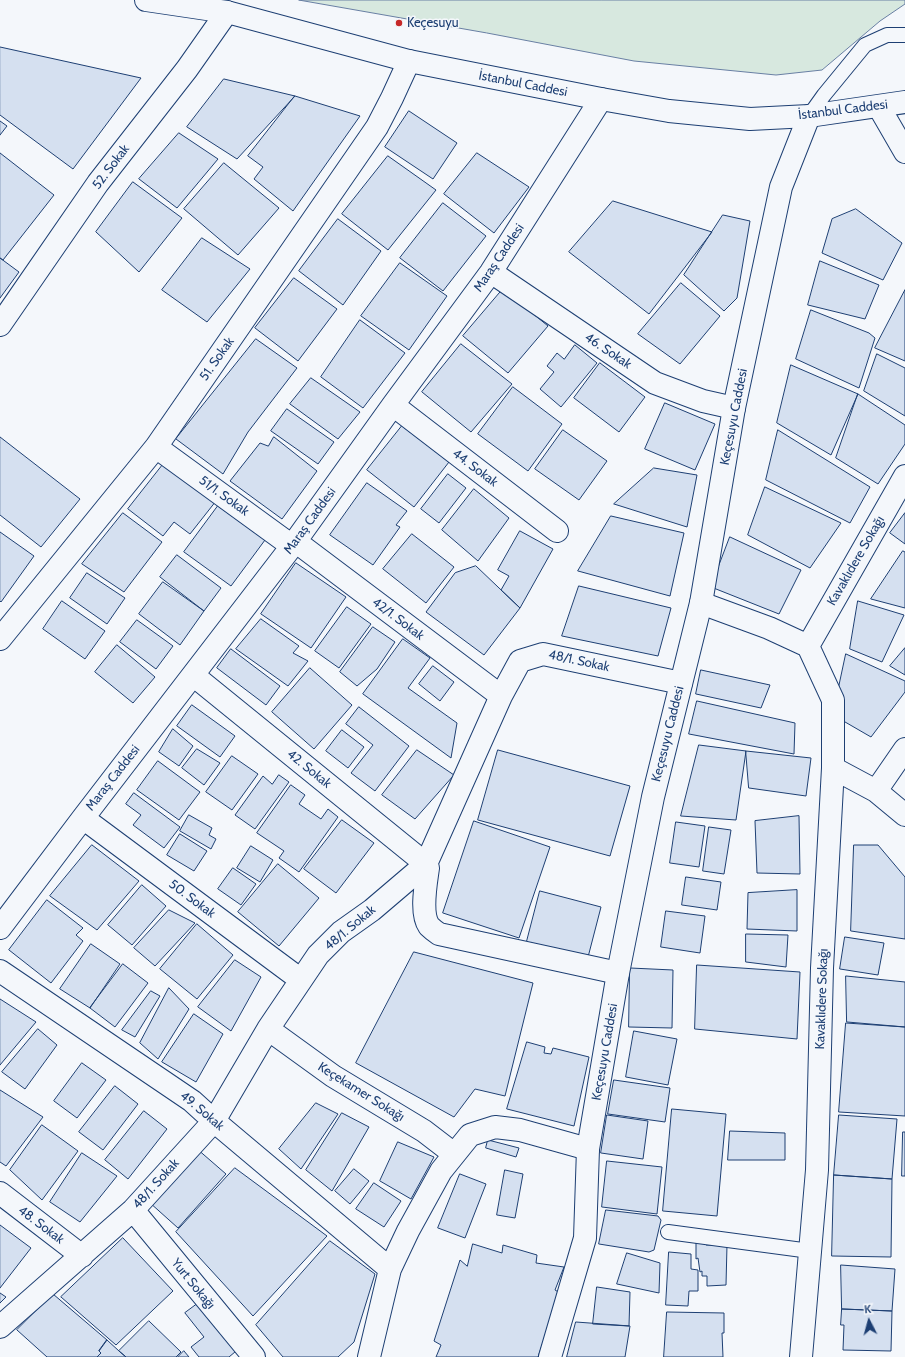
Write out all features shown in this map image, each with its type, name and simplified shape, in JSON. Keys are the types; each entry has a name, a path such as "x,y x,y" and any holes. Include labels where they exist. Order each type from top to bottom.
{"street":[{"name":"İstanbul Caddesi","path":"146,0 227,12 409,61 669,111 750,119 809,116 905,102"},
{"name":"52. Sokak","path":"0,324 98,183 187,69 227,12"},
{"name":"51. Sokak","path":"0,639 156,447 377,127 409,61"},
{"name":"Maraş Caddesi","path":"0,928 294,544 393,405 491,272 601,99"},
{"path":"879,107 905,152"},
{"name":"Keçesuyu Caddesi","path":"550,1357 585,1238 588,1148 618,973 653,797 701,603 734,408 781,187 809,116"},
{"name":"46. Sokak","path":"491,272 655,383 703,401 734,408"},
{"name":"44. Sokak","path":"393,405 558,531"},
{"name":"51/1. Sokak","path":"156,447 294,544"},
{"name":"Kavaklıdere Sokağı","path":"801,1357 817,1170 822,968 833,768 832,700 808,646 905,476"},
{"name":"42/1. Sokak","path":"294,544 501,696"},
{"path":"701,603 768,628 808,646"},
{"name":"48/1. Sokak","path":"0,1327 133,1210 214,1121 268,1030 318,955 341,932 372,910 426,864 501,696 520,661 543,654 681,683"},
{"name":"42. Sokak","path":"193,675 426,864"},
{"path":"876,791 905,749"},
{"path":"833,768 876,791 905,815"},
{"name":"50. Sokak","path":"83,818 301,980"},
{"path":"426,864 428,868 424,910 429,925 439,934 618,973"},
{"name":"49. Sokak","path":"0,972 192,1101 390,1269"},
{"name":"Keçekamer Sokağı","path":"268,1030 333,1076 424,1131 454,1154"},
{"path":"369,1357 390,1269 408,1231 438,1177 454,1154 470,1135 495,1127 520,1130 588,1148"},
{"name":"48. Sokak","path":"0,1193 82,1256"},
{"name":"Yurt Sokağı","path":"133,1210 254,1357"}],"lane":[{"path":"809,116 824,95 865,45 887,35 905,35"},
{"path":"668,1232 810,1251"}],"shaded area":[{"path":"299,0 905,0 905,4 880,21 822,70 776,75 634,61 487,33"}],"building":[{"path":"0,47 141,78 73,169 0,115"},
{"path":"224,79 295,96 237,159 187,127"},
{"path":"295,96 360,116 293,211 254,179 263,167 248,156"},
{"path":"409,111 457,143 433,179 385,147"},
{"path":"0,121 7,126 0,135"},
{"path":"179,133 218,159 177,208 139,179"},
{"path":"0,153 54,195 3,260 0,258"},
{"path":"477,153 529,187 494,233 444,194"},
{"path":"388,156 436,190 388,250 342,214"},
{"path":"224,163 279,208 238,255 184,209"},
{"path":"133,182 182,218 139,272 96,232"},
{"path":"613,201 712,232 649,314 569,252"},
{"path":"443,203 486,236 443,291 400,258"},
{"path":"856,209 902,243 883,280 822,253 832,219"},
{"path":"723,215 750,221 737,298 724,311 684,275"},
{"path":"338,219 381,251 343,305 299,271"},
{"path":"202,238 250,269 207,322 162,290"},
{"path":"0,258 19,272 0,298"},
{"path":"820,261 879,285 865,319 808,305"},
{"path":"400,263 447,296 409,350 361,316"},
{"path":"294,278 337,309 298,361 255,328"},
{"path":"681,283 720,316 680,364 638,334"},
{"path":"503,289 548,326 508,373 463,336"},
{"path":"905,290 905,361 875,348"},
{"path":"811,310 869,333 875,338 859,388 796,359"},
{"path":"360,320 405,353 363,408 321,377"},
{"path":"256,339 297,368 248,432 223,474 176,439"},
{"path":"461,344 512,384 471,432 422,392"},
{"path":"575,345 597,363 561,407 540,389 554,372 547,366 557,353 564,359"},
{"path":"877,354 905,368 905,416 864,391"},
{"path":"600,363 645,397 619,432 574,398"},
{"path":"791,365 858,394 831,455 777,423"},
{"path":"311,378 360,412 338,439 290,404"},
{"path":"513,387 562,424 528,471 478,434"},
{"path":"858,394 905,425 905,444 878,484 836,458"},
{"path":"665,403 715,424 695,470 645,449"},
{"path":"287,409 334,442 318,464 271,431"},
{"path":"402,426 449,462 414,507 367,470"},
{"path":"563,430 607,461 579,500 535,469"},
{"path":"778,430 870,487 850,523 766,480"},
{"path":"0,437 80,499 41,547 0,515"},
{"path":"274,437 317,471 282,519 230,481 260,443 268,446"},
{"path":"165,462 216,501 190,534 174,522 163,536 128,509"},
{"path":"654,468 697,475 687,527 614,504"},
{"path":"448,474 466,488 439,523 421,509"},
{"path":"367,483 407,511 396,525 400,527 373,565 330,535"},
{"path":"765,487 841,523 810,568 748,535"},
{"path":"474,489 509,518 478,561 442,530"},
{"path":"218,506 265,540 231,586 184,552"},
{"path":"123,513 162,542 124,592 82,564"},
{"path":"905,513 905,544 890,533"},
{"path":"611,516 684,533 670,596 578,571"},
{"path":"520,531 553,549 520,608 501,590 509,576 498,570"},
{"path":"0,532 34,556 1,602 0,601"},
{"path":"412,534 454,567 426,603 383,569"},
{"path":"730,537 801,570 779,614 711,587"},
{"path":"903,551 905,552 905,608 871,599"},
{"path":"177,555 221,588 204,611 160,577"},
{"path":"296,563 346,597 311,648 261,614"},
{"path":"476,566 520,608 484,655 426,612 455,573"},
{"path":"87,573 125,598 107,624 70,598"},
{"path":"163,582 204,611 180,645 139,614"},
{"path":"579,586 671,608 658,656 562,636"},
{"path":"62,601 105,631 85,659 43,629"},
{"path":"858,601 904,615 882,662 850,649"},
{"path":"347,607 371,624 339,668 315,651"},
{"path":"261,619 299,646 293,653 308,661 288,686 236,649"},
{"path":"137,620 173,646 156,669 120,642"},
{"path":"373,627 395,642 377,669 357,686 340,672"},
{"path":"403,639 430,658 408,688 457,723 451,758 363,694"},
{"path":"117,645 155,677 133,703 95,672"},
{"path":"905,648 905,675 890,666"},
{"path":"231,649 280,686 266,705 217,668"},
{"path":"846,654 905,681 905,692 871,737 833,715"},
{"path":"433,666 454,682 440,701 419,684"},
{"path":"310,668 352,705 314,749 272,712"},
{"path":"701,670 770,685 761,708 696,694"},
{"path":"697,701 795,723 794,754 689,734"},
{"path":"192,705 235,736 220,757 177,726"},
{"path":"359,707 409,746 375,791 351,773 373,745 346,724"},
{"path":"173,729 193,746 179,766 159,752"},
{"path":"342,730 364,747 348,768 326,751"},
{"path":"699,745 746,751 736,820 681,816"},
{"path":"197,749 220,763 204,785 182,768"},
{"path":"417,750 454,775 415,819 382,795"},
{"path":"498,750 630,786 610,856 478,820"},
{"path":"746,751 811,758 806,796 749,788"},
{"path":"232,756 258,774 232,810 206,792"},
{"path":"158,761 200,792 179,820 137,790"},
{"path":"279,775 289,782 255,829 235,815 263,776 272,784"},
{"path":"291,785 305,795 299,804 321,819 328,809 338,817 299,872 279,858 284,851 257,833"},
{"path":"134,793 180,827 164,848 133,825 141,815 126,804"},
{"path":"189,815 212,828 209,835 216,839 211,849 180,831"},
{"path":"799,816 800,874 757,873 755,821"},
{"path":"342,820 374,843 336,893 304,869"},
{"path":"474,821 550,847 519,938 443,913"},
{"path":"676,822 705,826 699,867 670,863"},
{"path":"709,827 731,830 724,874 703,871"},
{"path":"180,834 207,851 194,871 167,855"},
{"path":"92,845 139,881 97,930 50,896"},
{"path":"854,845 878,845 905,877 905,939 851,931"},
{"path":"251,846 273,860 260,882 237,868"},
{"path":"278,864 319,898 279,946 238,912"},
{"path":"233,868 256,884 241,905 218,889"},
{"path":"686,877 721,882 717,910 682,905"},
{"path":"142,885 166,906 132,945 108,925"},
{"path":"797,890 797,931 747,929 748,893"},
{"path":"540,891 601,907 587,961 526,945"},
{"path":"47,900 83,928 76,935 83,941 51,983 9,950"},
{"path":"169,910 195,923 155,966 134,948"},
{"path":"666,911 705,916 700,953 661,947"},
{"path":"197,924 233,955 197,999 160,969"},
{"path":"746,934 788,935 786,967 746,962"},
{"path":"845,937 884,943 878,975 840,969"},
{"path":"91,944 120,964 90,1008 60,989"},
{"path":"414,952 533,983 505,1096 475,1089 454,1117 356,1063"},
{"path":"235,960 261,977 231,1031 198,1007"},
{"path":"123,964 148,983 115,1027 90,1008"},
{"path":"697,965 800,972 797,1039 695,1029"},
{"path":"630,968 673,970 672,1028 629,1027"},
{"path":"846,976 905,982 905,1027 847,1022"},
{"path":"169,988 189,1009 158,1059 140,1043"},
{"path":"151,991 160,996 135,1037 122,1030"},
{"path":"0,999 36,1022 0,1065"},
{"path":"194,1014 223,1034 196,1082 162,1062"},
{"path":"846,1023 905,1027 905,1116 839,1112"},
{"path":"38,1029 57,1045 25,1089 2,1072"},
{"path":"634,1031 677,1039 668,1085 626,1077"},
{"path":"527,1042 545,1047 544,1053 551,1054 553,1048 589,1057 574,1126 507,1109"},
{"path":"82,1063 106,1080 77,1118 54,1101"},
{"path":"614,1080 670,1088 665,1122 608,1114"},
{"path":"115,1086 138,1104 103,1150 79,1132"},
{"path":"0,1090 43,1117 6,1166 0,1162"},
{"path":"316,1103 338,1114 301,1169 279,1149"},
{"path":"672,1109 726,1114 717,1216 663,1211"},
{"path":"144,1111 167,1129 128,1179 105,1160"},
{"path":"342,1113 369,1127 332,1191 306,1170"},
{"path":"607,1115 648,1121 643,1159 601,1153"},
{"path":"839,1115 897,1119 892,1179 834,1175"},
{"path":"42,1125 78,1151 42,1200 10,1170"},
{"path":"730,1131 785,1133 785,1160 728,1160"},
{"path":"903,1132 905,1132 905,1176 902,1176"},
{"path":"488,1140 519,1148 516,1157 486,1148"},
{"path":"398,1142 434,1157 411,1199 380,1181"},
{"path":"196,1148 226,1174 178,1228 149,1202"},
{"path":"82,1153 117,1176 80,1222 50,1202"},
{"path":"607,1161 662,1167 657,1214 602,1207"},
{"path":"235,1168 327,1236 253,1316 176,1232"},
{"path":"354,1169 369,1181 350,1204 335,1191"},
{"path":"505,1170 523,1174 515,1218 497,1215"},
{"path":"460,1174 486,1184 465,1238 438,1228"},
{"path":"834,1175 892,1179 891,1257 832,1256"},
{"path":"374,1183 401,1201 384,1227 356,1209"},
{"path":"606,1210 658,1216 661,1220 654,1250 649,1252 599,1244"},
{"path":"0,1225 31,1248 0,1288"},
{"path":"123,1238 173,1291 116,1345 61,1297"},
{"path":"705,1240 706,1245 727,1245 726,1285 707,1286 707,1276 702,1276 702,1271 700,1272 698,1258 696,1259 696,1241"},
{"path":"330,1241 375,1274 354,1342 338,1357 283,1357 256,1325"},
{"path":"473,1244 502,1253 503,1245 537,1255 536,1263 564,1267 555,1290 560,1293 538,1357 436,1357 441,1345 434,1341 460,1260 467,1266"},
{"path":"669,1252 691,1254 691,1269 698,1270 698,1291 689,1291 688,1306 666,1305"},
{"path":"627,1253 660,1263 659,1293 617,1284"},
{"path":"841,1265 895,1269 892,1311 842,1309"},
{"path":"597,1287 630,1292 629,1326 593,1324"},
{"path":"0,1293 6,1297 0,1303"},
{"path":"53,1294 107,1340 99,1351 101,1353 97,1357 47,1357 17,1330"},
{"path":"204,1299 242,1346 229,1357 199,1357 191,1347 204,1337 185,1313"},
{"path":"842,1309 892,1311 891,1351 843,1350 844,1325 841,1325"},
{"path":"667,1312 724,1313 724,1333 722,1333 723,1357 664,1357"},
{"path":"149,1321 181,1352 176,1357 126,1357 119,1351"},
{"path":"576,1322 630,1326 625,1357 567,1357"},
{"path":"107,1340 126,1357 97,1357 101,1353 99,1351"},
{"path":"184,1351 189,1357 178,1357"}],"place":[{"name":"Keçesuyu","path":"399,23"}]}
